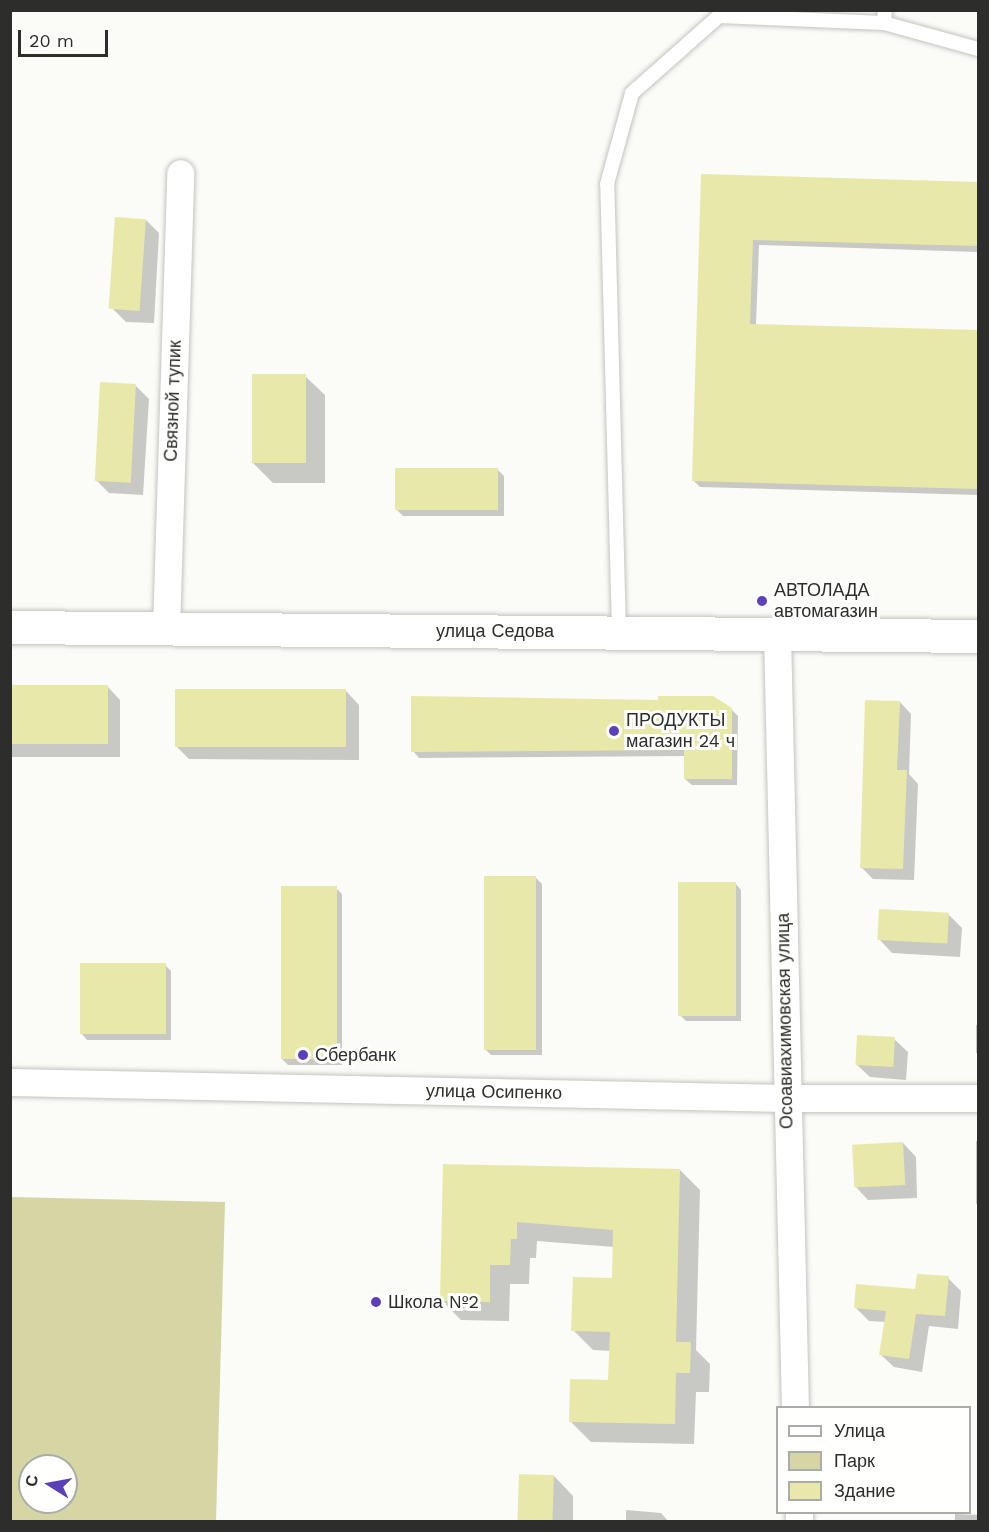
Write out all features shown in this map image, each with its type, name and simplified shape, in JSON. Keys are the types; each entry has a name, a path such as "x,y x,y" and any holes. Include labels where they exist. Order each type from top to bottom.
{"main road":[{"name":"улица Седова","path":"10,627 978,636"}],"street":[{"name":"Связной тупик","path":"166,628 180,173"},
{"name":"Осоавиахимовская улица","path":"777,634 786,1098 795,1406"},
{"name":"улица Осипенко","path":"10,1082 786,1098 978,1098"}],"lane":[{"path":"619,632 607,184 632,93 719,16 885,17 978,49"}],"green space":[{"path":"11,1197 225,1202 216,1521 11,1521"}],"building":[{"path":"701,174 978,182 978,246 753,240 750,324 978,330 978,489 692,481"},
{"path":"115,217 146,219 140,311 109,309"},
{"path":"252,374 306,374 306,463 252,463"},
{"path":"100,382 136,384 131,483 95,481"},
{"path":"395,468 498,468 498,510 395,510"},
{"path":"10,685 108,685 108,744 10,744"},
{"path":"175,689 346,689 346,747 175,747"},
{"path":"411,696 658,700 658,696 713,696 732,708 732,779 684,779 684,750 411,752"},
{"path":"865,700 900,701 897,770 907,770 903,869 860,868"},
{"path":"484,876 536,876 536,1050 484,1050"},
{"path":"678,882 736,882 736,1016 678,1016"},
{"path":"281,886 337,886 337,1059 281,1059"},
{"path":"879,909 949,913 947,944 877,940"},
{"path":"80,963 166,963 166,1034 80,1034"},
{"path":"857,1035 895,1037 893,1067 855,1065"},
{"path":"903,1142 905,1185 854,1188 852,1145"},
{"path":"443,1164 680,1169 676,1342 691,1342 690,1373 676,1373 675,1424 569,1422 570,1379 608,1380 610,1332 571,1331 573,1277 612,1278 613,1230 517,1222 517,1239 511,1239 510,1265 490,1265 490,1302 440,1301"},
{"path":"917,1274 949,1276 945,1316 916,1314 909,1359 879,1355 886,1311 854,1308 856,1284 915,1289"},
{"path":"519,1474 554,1475 552,1522 517,1521"}],"place":[{"name":"АВТОЛАДА автомагазин","path":"762,601"},
{"name":"ПРОДУКТЫ магазин 24 ч","path":"614,731"},
{"name":"Сбербанк","path":"303,1055"},
{"name":"Школа №2","path":"376,1302"}]}
